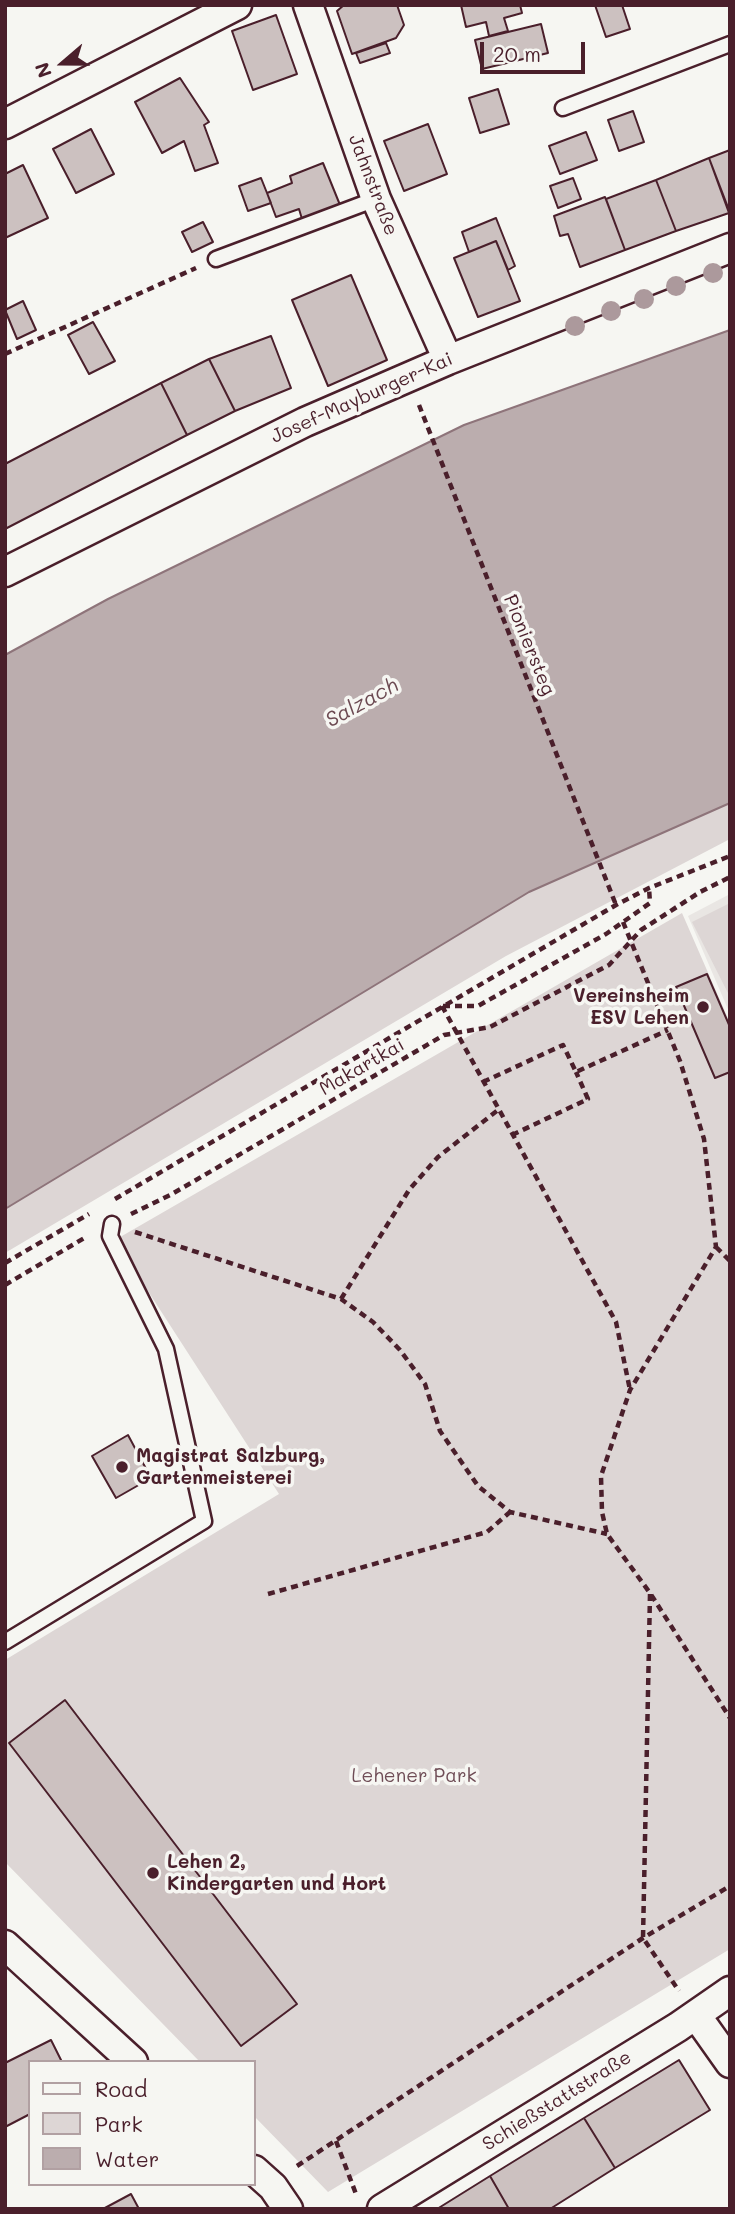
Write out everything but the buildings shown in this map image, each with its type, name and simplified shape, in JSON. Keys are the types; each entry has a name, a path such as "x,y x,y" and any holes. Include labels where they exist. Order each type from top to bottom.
{"street":[{"path":"5,124 237,5"},
{"name":"Jahnstraße","path":"308,5 376,199 448,360"},
{"name":"Josef-Mayburger-Kai","path":"5,572 305,422 448,360 730,248"},
{"path":"5,1945 132,2060"},
{"name":"Schießstattstraße","path":"370,2205 696,2015 730,1991"},
{"path":"696,2015 730,2063"},
{"path":"256,2172 273,2187 288,2209"}],"lane":[{"path":"563,108 730,44"},
{"path":"216,259 376,199"},
{"path":"5,1642 204,1521 166,1349 110,1236 112,1224"}],"path":[{"path":"5,354 216,259"},
{"name":"Pioniersteg","path":"417,401 615,902"},
{"name":"Makartkai","path":"5,1263 615,902 730,856"},
{"name":"Makartkai","path":"5,1285 74,1243 172,1194 444,1035 489,1027 609,965 651,924 700,892 730,877"},
{"path":"630,1390 616,1322 442,1006 478,1006 623,922 650,903 649,888"},
{"path":"623,922 680,1061 704,1139 716,1247 630,1390 601,1476 601,1512 607,1534 650,1593 730,1718"},
{"path":"576,1072 668,1030"},
{"path":"483,1082 563,1045 588,1099 512,1135"},
{"path":"341,1299 409,1190 438,1157 498,1110"},
{"path":"103,1206 112,1224 341,1299 373,1322 400,1350 425,1384 440,1431 478,1486 510,1512 607,1534"},
{"path":"716,1247 730,1261"},
{"path":"268,1594 487,1532 510,1512"},
{"path":"650,1593 643,1938 679,1992"},
{"path":"290,2170 643,1938 730,1886"},
{"path":"336,2141 370,2205"}],"shaded area":[{"path":"730,894 730,1014 688,916"}],"green space":[{"path":"730,803 730,839 506,956 5,1253 5,1209 529,892"},
{"path":"730,903 730,997 692,922"},
{"name":"Lehener Park","path":"682,913 730,1023 730,1949 328,2192 256,2118 256,2060 198,2060 5,1862 5,1660 279,1494 115,1240"}],"water":[{"name":"Salzach","path":"730,330 730,803 529,892 5,1209 5,655 108,599 464,425"}],"place":[{"name":"Vereinsheim ESV Lehen","path":"703,1007"},
{"name":"Magistrat Salzburg, Gartenmeisterei","path":"122,1467"},
{"name":"Lehen 2, Kindergarten und Hort","path":"153,1873"}]}
